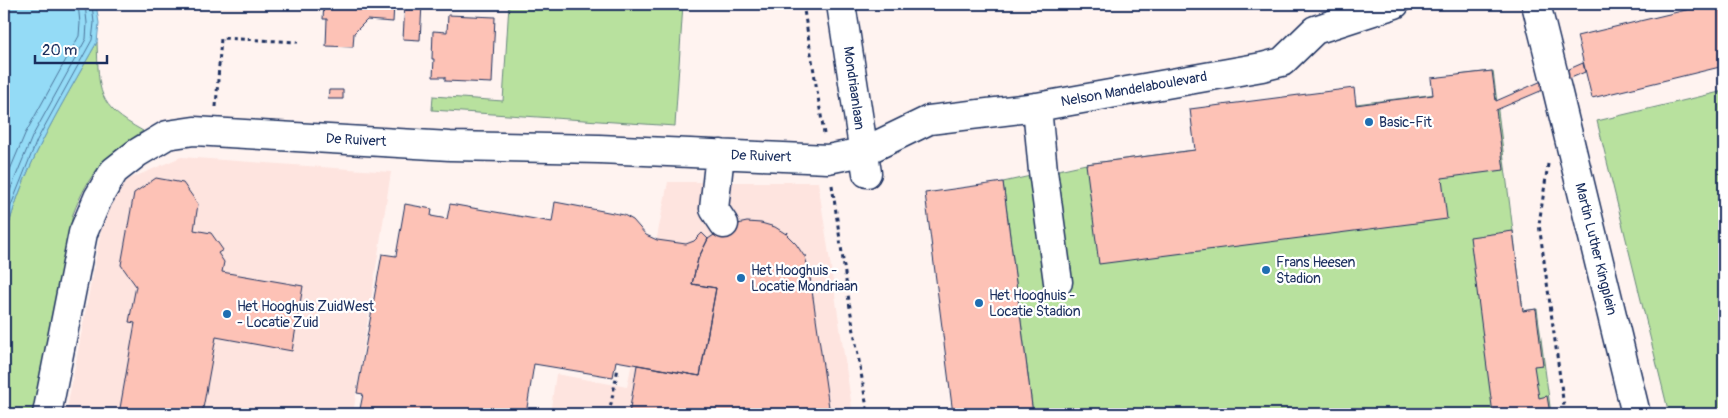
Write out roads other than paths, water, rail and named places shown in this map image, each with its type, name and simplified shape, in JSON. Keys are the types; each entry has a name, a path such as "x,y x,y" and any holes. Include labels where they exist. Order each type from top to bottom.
{"street":[{"name":"Mondriaanlaan","path":"841,4 865,162"},
{"name":"Nelson Mandelaboulevard","path":"865,162 929,120 1036,107 1282,62 1315,30 1395,4"},
{"name":"Martin Luther Kingplein","path":"1536,4 1636,414"},
{"path":"1036,107 1058,282"},
{"name":"De Ruivert","path":"47,414 83,233 98,198 114,171 167,135 194,131 450,146 720,154 865,162"},
{"path":"720,154 714,208 724,224"}],"water":[{"path":"5,4 96,4 99,23 97,42 42,141 30,167 10,221 4,247"}],"place":[{"name":"Basic-Fit","path":"1369,122"},
{"name":"Frans Heesen Stadion","path":"1266,270"},
{"name":"Het Hooghuis - Locatie Mondriaan","path":"741,278"},
{"name":"Het Hooghuis - Locatie Stadion","path":"979,303"},
{"name":"Het Hooghuis ZuidWest - Locatie Zuid","path":"227,314"}]}
